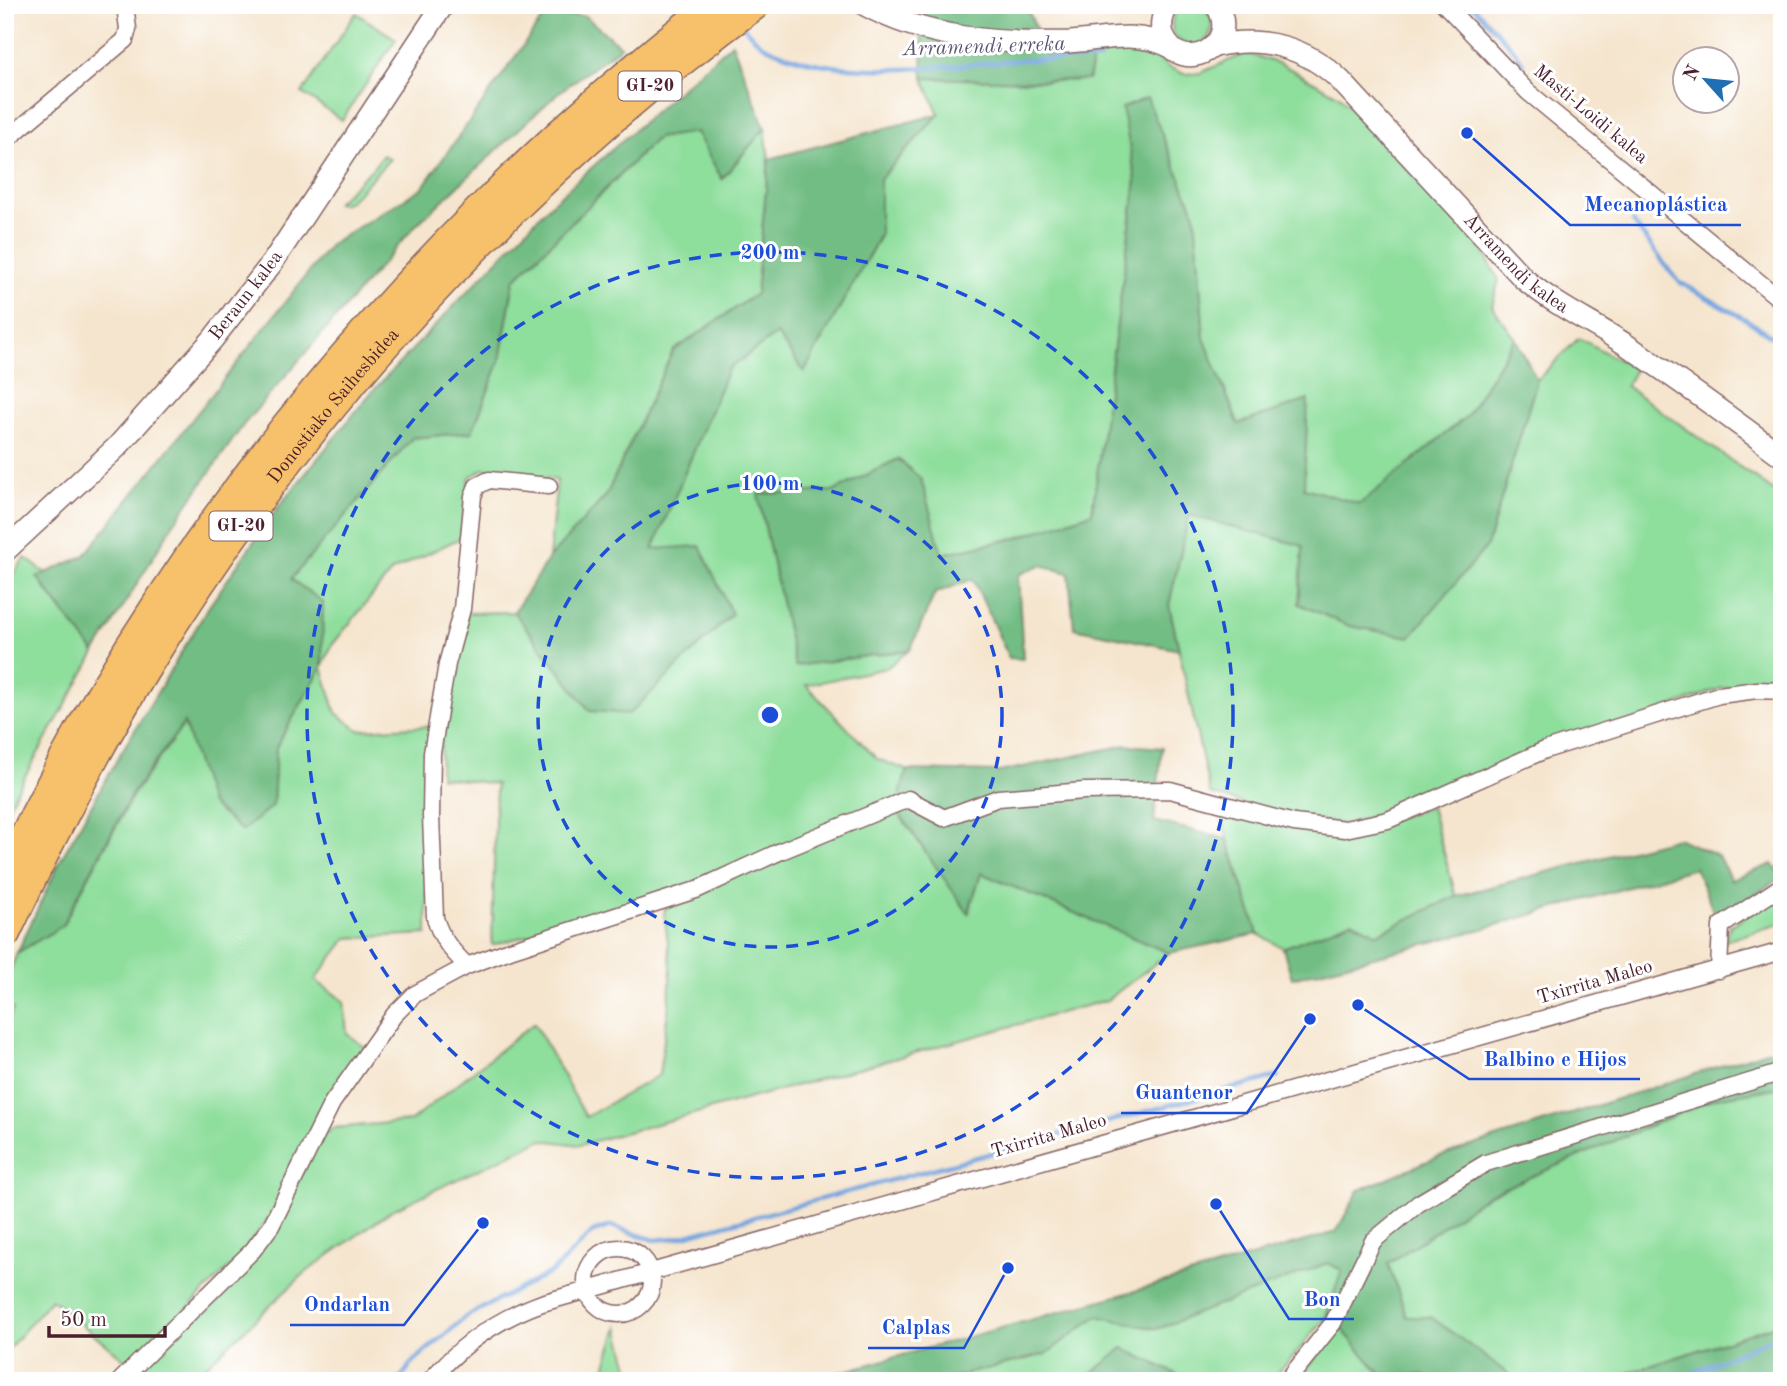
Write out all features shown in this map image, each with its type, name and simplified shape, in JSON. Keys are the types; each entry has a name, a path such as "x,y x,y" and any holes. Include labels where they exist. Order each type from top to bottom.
{"highway":[{"name":"Donostiako Saihesbidea","path":"5,933 55,830 120,710 188,601 265,491 387,342 474,250 545,164 624,77 713,5"},
{"name":"Donostiako Saihesbidea","path":"5,876 100,697 169,587 246,477 291,419 378,317 456,234 754,5"}],"street":[{"path":"5,141 125,40 128,29 125,5"},
{"name":"Beraun kalea","path":"5,551 117,447 212,340 272,263 443,5"},
{"path":"865,5 885,16 950,35 1011,42 1085,41 1125,36 1146,27 1166,9"},
{"name":"Masti-Loidi kalea","path":"1445,5 1528,92 1782,301"},
{"path":"1215,46 1223,26 1217,7"},
{"name":"Arramendi kalea","path":"1217,7 1240,25 1331,71 1490,244 1549,300 1624,344 1782,456"},
{"path":"1166,9 1162,31 1169,46"},
{"name":"Arramendi kalea","path":"1125,36 1148,38 1182,54 1194,56 1215,46 1244,41 1275,44"},
{"path":"467,966 440,934 435,918 431,816 432,753 447,664 462,609 473,496 477,486 489,480 549,486"},
{"path":"120,1381 253,1250 271,1226 332,1103 394,1015 415,994 467,966 696,890 781,850 908,799 944,818 998,798 1084,791 1170,790 1294,823 1345,828 1388,820 1557,746 1719,695 1757,690 1782,691"},
{"path":"1718,970 1721,926 1782,886"},
{"name":"Txirrita Maleo","path":"430,1381 470,1340 504,1318 542,1303 1782,951"},
{"path":"1287,1381 1332,1323 1373,1241 1419,1203 1486,1163 1782,1072"},
{"path":"625,1248 639,1254 651,1272 651,1291 640,1307 632,1312 614,1314 605,1311 597,1306 587,1290 588,1268 597,1256 610,1249 625,1248"}],"green space":[{"path":"931,5 1026,5 1047,55 1093,55 1088,80 923,78 921,19"},
{"path":"1192,5 1206,11 1212,25 1206,39 1192,45 1178,39 1172,25 1178,11"},
{"path":"356,13 396,39 342,120 302,93"},
{"path":"545,15 585,16 621,47 558,93 414,227 244,424 172,526 95,653 37,577 84,556 331,244 422,188"},
{"path":"732,43 765,128 722,179 696,132 657,138 514,280 500,360 472,432 412,438 291,579 323,602 322,667 276,747 273,805 242,831 210,804 184,723 132,794 62,926 17,953 60,861 118,758 208,608 272,515 370,394 552,203"},
{"path":"1140,49 1154,54 1168,67 1184,74 1200,73 1244,54 1255,56 1281,64 1340,96 1481,248 1499,280 1492,306 1515,338 1467,416 1360,504 1303,488 1239,425 1204,338 1195,214 1123,108 1136,180 1092,513 1017,538 941,554 921,479 898,459 835,491 758,494 795,666 910,650 886,668 806,685 877,759 907,770 896,810 969,912 981,873 1169,953 1107,1000 580,1145 541,1140 392,1210 305,1273 190,1381 125,1381 275,1231 318,1138 334,1128 411,1121 534,1023 586,1117 659,1075 669,1004 671,966 664,912 676,888 567,925 492,945 496,784 440,777 441,735 468,613 514,612 590,711 653,549 728,369 777,334 804,371 880,236 880,179 939,114 923,78 1088,80 1093,55"},
{"path":"1147,98 1195,214 1204,338 1238,424 1308,400 1304,488 1360,504 1467,416 1515,338 1537,380 1487,546 1410,637 1349,626 1299,604 1303,546 1189,515 1169,605 1179,650 1074,628 1069,573 1041,565 1018,575 1023,659 1009,658 973,579 935,593 910,650 795,666 758,494 835,491 898,459 921,479 942,554 1017,538 1092,513 1136,180 1122,108"},
{"path":"939,114 880,179 880,235 804,372 777,334 728,369 653,549 700,546 732,614 629,714 590,711 514,612 549,558 606,496 673,351 756,294 769,159"},
{"path":"765,128 769,159 756,294 673,351 606,496 549,558 557,480 484,469 470,477 460,538 392,571 332,645 322,667 290,579 412,438 472,432 500,360 514,280 657,138 696,131 722,179"},
{"path":"383,155 390,159 350,201 336,203 373,168"},
{"path":"1579,338 1635,369 1626,386 1782,497 1782,667 1762,685 1722,688 1385,813 1345,824 1294,818 1210,794 1169,605 1189,514 1304,546 1487,546 1537,380"},
{"path":"25,558 50,576 43,586 95,653 5,814 5,585"},
{"path":"322,667 336,713 359,730 433,726 428,802 427,934 347,938 315,980 344,1001 347,1034 366,1048 268,1219 236,1261 130,1364 51,1299 5,1353 5,1028 13,1009 5,1006 5,983 18,951 62,926 134,793 185,723 273,805 276,747"},
{"path":"1126,745 1162,748 1154,821 1227,839 1258,934 1169,953 981,873 968,913 896,809 907,770 1000,772"},
{"path":"1218,807 1344,834 1431,807 1456,896 1377,934 1352,921 1283,948 1258,934"},
{"path":"1677,838 1718,856 1731,880 1773,864 1782,877 1717,919 1695,868 1475,931 1292,978 1283,948 1352,921 1377,934 1456,896"},
{"path":"1782,894 1782,923 1725,941 1730,926"},
{"path":"1782,1046 1782,1087 1715,1098 1488,1195 1388,1264 1407,1317 1431,1317 1518,1381 1432,1381 1424,1375 1381,1374 1341,1328 1325,1319 1342,1270 1327,1263 1157,1329 1097,1316 1046,1354 938,1381 809,1381 1336,1232 1359,1190 1440,1156"},
{"path":"1782,1087 1782,1323 1604,1381 1518,1381 1431,1318 1407,1317 1388,1264 1488,1195 1715,1098"},
{"path":"1327,1263 1343,1270 1325,1319 1293,1357 1268,1381 1190,1381 1123,1348 1083,1381 938,1381 1046,1354 1097,1316 1157,1329"},
{"path":"1782,1323 1782,1381 1604,1381"},
{"path":"618,1327 633,1381 601,1381"},
{"path":"1341,1328 1381,1374 1424,1375 1432,1381 1296,1381"},
{"path":"1123,1348 1190,1381 1083,1381"}],"waterway":[{"name":"Arramendi erreka","path":"1472,5 1523,63"},
{"name":"Arramendi erreka","path":"745,28 762,44 792,57 853,68 917,68 1020,60 1100,59"},
{"name":"Arramendi erreka","path":"1633,222 1681,283 1782,343"},
{"path":"398,1381 414,1361 467,1316 552,1272 593,1232 611,1226 654,1240 676,1238 1278,1076"},
{"path":"1679,1381 1687,1375 1782,1334"}],"place":[{"name":"Mecanoplástica","path":"1467,133"},
{"name":"Balbino e Hijos","path":"1358,1005"},
{"name":"Guantenor","path":"1310,1019"},
{"name":"Bon","path":"1216,1204"},
{"name":"Ondarlan","path":"483,1223"},
{"name":"Calplas","path":"1008,1268"}]}
